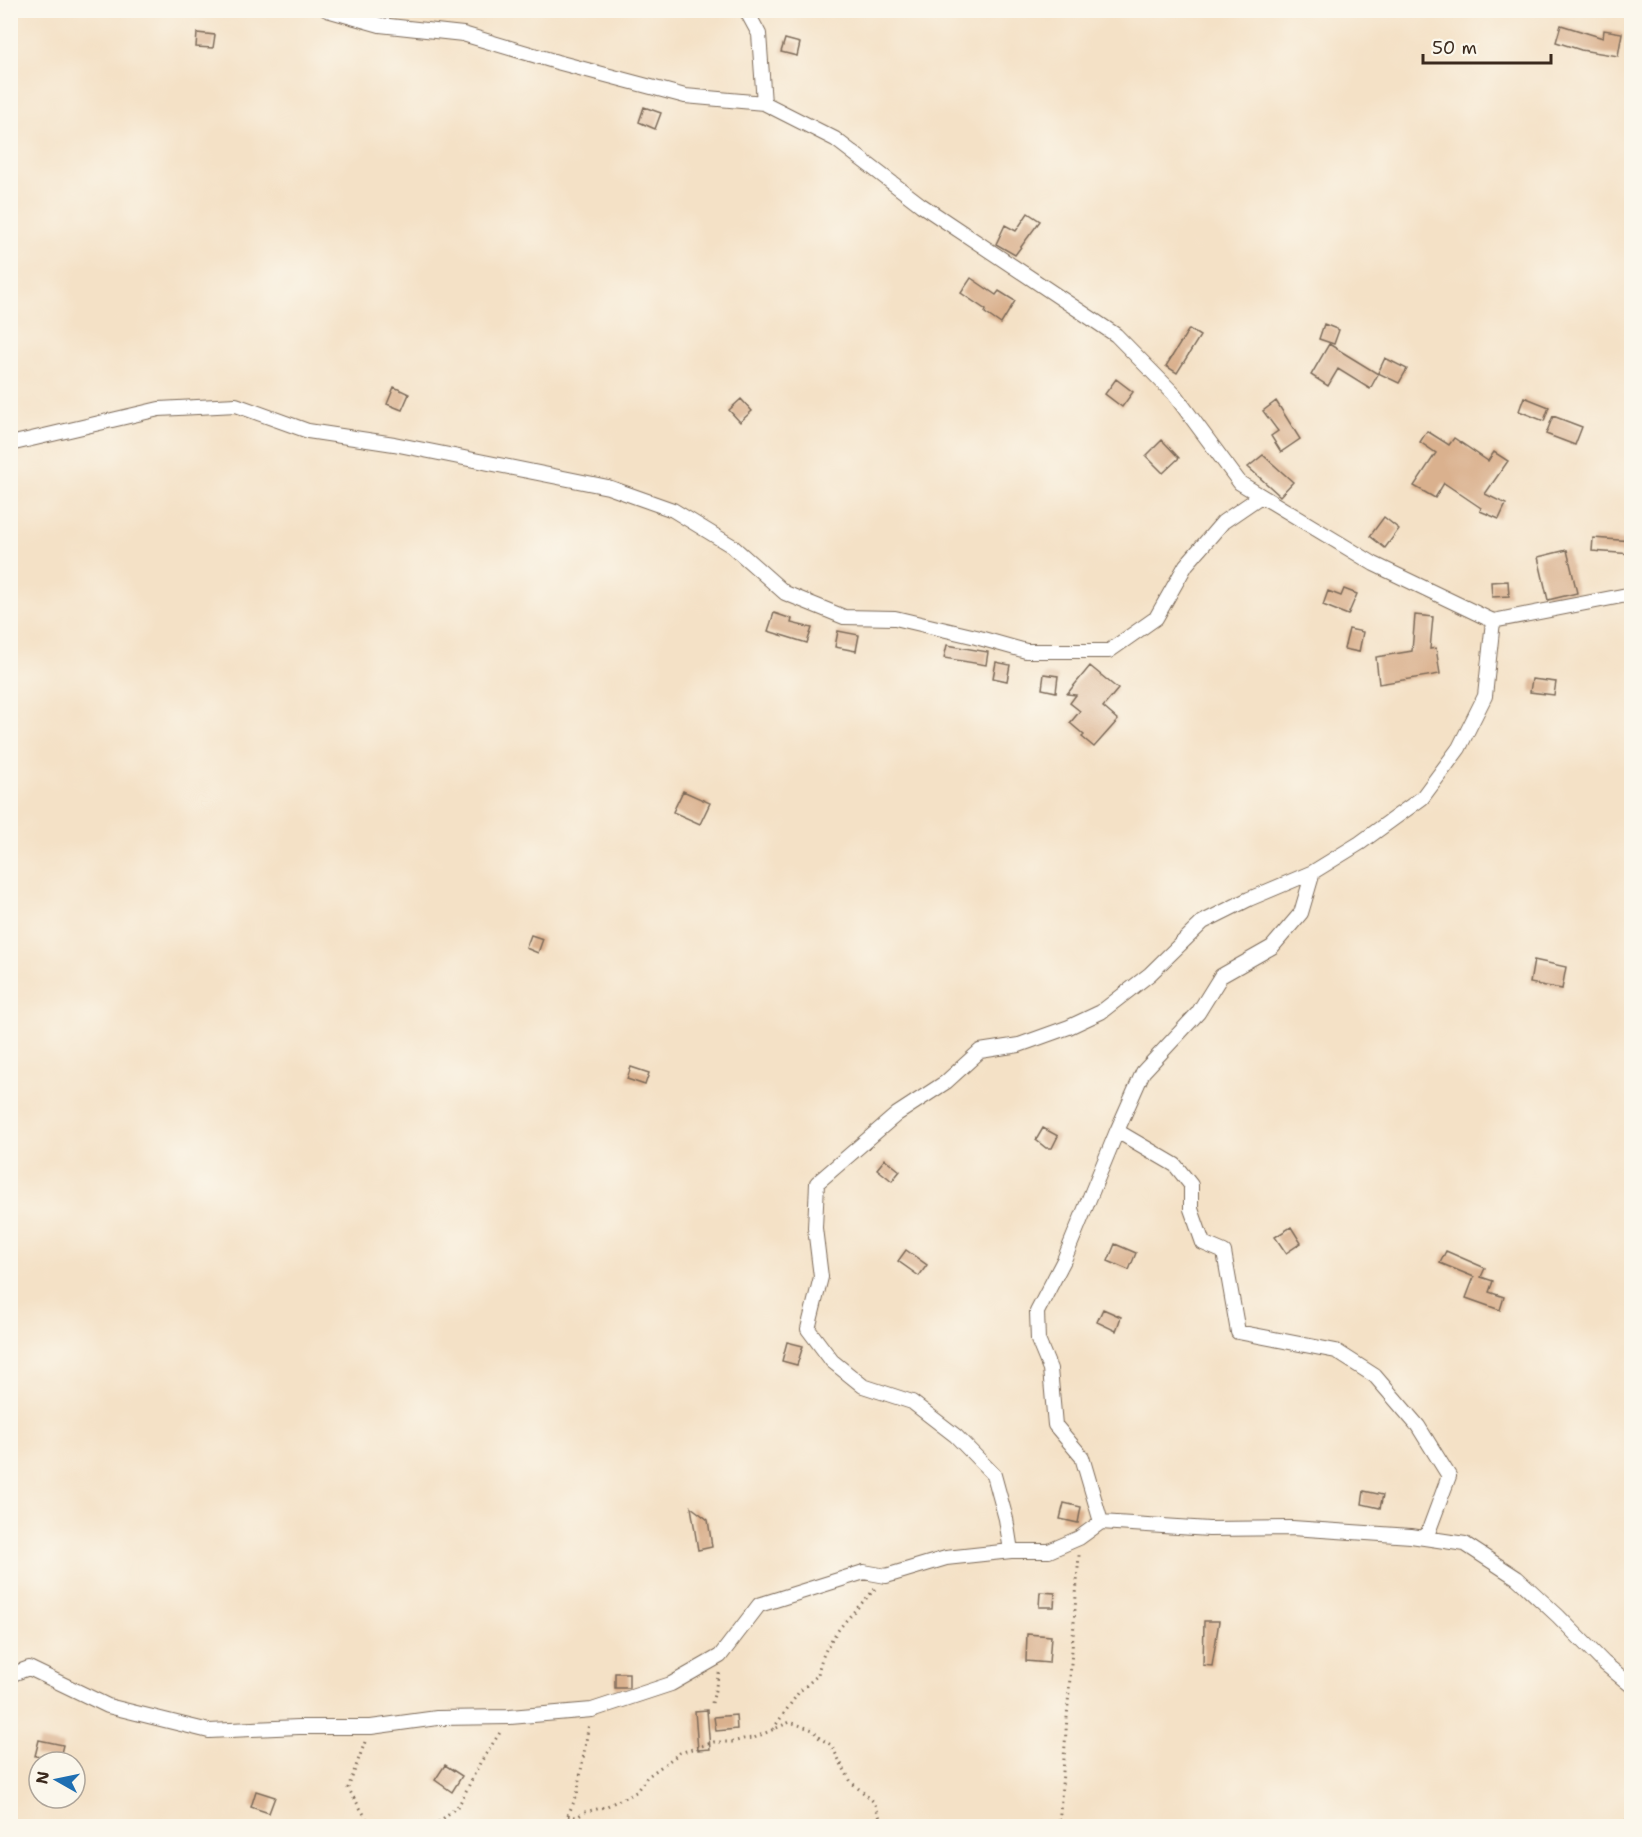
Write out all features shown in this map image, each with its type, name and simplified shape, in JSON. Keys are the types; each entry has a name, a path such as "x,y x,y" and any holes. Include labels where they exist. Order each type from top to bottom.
{"street":[{"path":"327,10 380,25 463,34 557,63 685,96 764,103 835,139 921,205 1116,335 1174,394 1240,483 1374,564 1493,621 1632,594"},
{"path":"746,10 759,34 764,103"},
{"path":"10,444 159,409 236,405 308,432 394,444 608,487 674,510 732,546 785,593 844,617 895,618 1026,651 1109,651 1156,618 1186,565 1223,522 1261,496"},
{"path":"1011,1551 1006,1519 994,1475 956,1436 912,1402 863,1386 832,1360 808,1329 821,1277 815,1228 816,1183 897,1114 946,1082 980,1051 1019,1044 1069,1028 1101,1012 1150,974 1203,922 1249,899 1314,872 1360,843 1422,798 1459,748 1485,696 1493,621"},
{"path":"1101,1522 1082,1458 1055,1425 1050,1370 1038,1340 1037,1312 1064,1260 1143,1072 1198,1012 1221,976 1272,947 1301,913 1314,872"},
{"path":"1117,1131 1175,1165 1191,1185 1191,1209 1203,1243 1224,1252 1238,1332 1336,1350 1375,1376 1418,1426 1449,1476 1426,1538"},
{"path":"10,1676 29,1668 108,1706 209,1731 371,1727 437,1718 510,1717 592,1710 670,1684 720,1656 759,1605 864,1572 886,1576 946,1558 1011,1551 1049,1551 1079,1538 1101,1522 1209,1528 1292,1528 1426,1538 1465,1544 1517,1578 1604,1663 1632,1686"}],"path":[{"path":"1059,1827 1069,1707 1073,1620 1080,1572 1079,1538"},
{"path":"773,1730 800,1692 818,1675 820,1662 833,1638 886,1576"},
{"path":"712,1703 718,1680 720,1656"},
{"path":"563,1827 580,1779 592,1710"},
{"path":"434,1827 459,1805 480,1763 510,1717"},
{"path":"568,1816 577,1817 636,1792 647,1777 680,1753 714,1742 733,1743 754,1738 790,1722 813,1731 818,1737 828,1742 851,1782 874,1802 880,1818 890,1827"},
{"path":"371,1727 348,1788 371,1827"}],"building":[{"path":"1561,25 1603,38 1604,30 1622,33 1618,56 1581,50 1556,42"},
{"path":"197,33 215,35 213,48 196,47"},
{"path":"785,39 800,43 797,56 781,52"},
{"path":"644,107 661,113 655,129 639,122"},
{"path":"1028,213 1040,221 1015,255 996,244 1005,225 1016,231"},
{"path":"971,278 996,295 999,291 1015,301 1001,324 985,313 986,310 961,293"},
{"path":"1324,324 1339,330 1334,344 1319,339"},
{"path":"1189,329 1200,336 1177,373 1166,366"},
{"path":"1329,344 1378,374 1370,389 1338,369 1328,386 1311,375"},
{"path":"1385,358 1407,369 1399,383 1378,373"},
{"path":"1116,379 1133,392 1122,407 1105,394"},
{"path":"394,387 409,394 402,410 387,404"},
{"path":"1524,397 1549,407 1544,421 1519,411"},
{"path":"741,399 752,411 740,422 729,410"},
{"path":"1276,401 1300,439 1281,452 1271,436 1278,431 1263,411"},
{"path":"1553,416 1582,427 1575,445 1546,434"},
{"path":"1427,431 1449,445 1454,438 1488,461 1494,452 1508,461 1485,494 1506,504 1499,519 1480,511 1481,508 1444,483 1435,498 1414,486 1436,453 1420,442"},
{"path":"1162,440 1179,458 1163,473 1146,456"},
{"path":"1263,455 1293,482 1280,496 1248,467"},
{"path":"1384,517 1399,529 1385,548 1370,536"},
{"path":"1593,538 1632,541 1632,554 1592,551"},
{"path":"1567,550 1577,593 1548,600 1538,557"},
{"path":"1508,581 1509,596 1492,597 1491,582"},
{"path":"1344,589 1357,594 1348,615 1323,605 1328,591 1341,596"},
{"path":"774,613 792,619 791,623 812,628 807,643 768,631"},
{"path":"1415,615 1433,617 1430,649 1436,648 1440,674 1379,684 1376,657 1412,651"},
{"path":"1349,629 1363,632 1359,652 1344,649"},
{"path":"838,631 859,635 856,651 835,647"},
{"path":"947,645 988,652 986,665 944,658"},
{"path":"996,662 1010,665 1007,681 993,678"},
{"path":"1090,666 1118,689 1103,707 1118,720 1094,747 1070,723 1080,711 1070,703 1076,695 1067,694"},
{"path":"1044,674 1058,676 1056,692 1042,689"},
{"path":"1532,679 1556,682 1554,695 1530,692"},
{"path":"683,791 710,803 700,824 673,812"},
{"path":"531,935 543,939 538,953 526,948"},
{"path":"1534,960 1566,967 1562,989 1530,983"},
{"path":"631,1067 649,1073 645,1085 627,1079"},
{"path":"1043,1128 1058,1136 1052,1148 1046,1148 1036,1140"},
{"path":"885,1159 900,1171 892,1181 877,1169"},
{"path":"1291,1227 1301,1243 1286,1253 1275,1237"},
{"path":"1115,1244 1136,1253 1129,1270 1108,1261"},
{"path":"906,1250 927,1265 919,1276 898,1261"},
{"path":"1446,1251 1485,1268 1481,1277 1493,1281 1489,1292 1504,1297 1500,1310 1466,1298 1474,1277 1440,1263"},
{"path":"1103,1309 1121,1317 1116,1331 1097,1322"},
{"path":"787,1342 803,1346 797,1365 782,1361"},
{"path":"1364,1491 1383,1495 1380,1508 1362,1504"},
{"path":"1064,1503 1081,1507 1078,1523 1060,1519"},
{"path":"691,1507 708,1520 712,1547 698,1550"},
{"path":"1040,1592 1055,1593 1054,1607 1039,1607"},
{"path":"1204,1621 1219,1621 1212,1666 1203,1665"},
{"path":"1027,1634 1051,1636 1049,1663 1026,1661"},
{"path":"615,1673 629,1673 629,1688 615,1688"},
{"path":"707,1710 710,1749 698,1750 695,1711"},
{"path":"736,1715 737,1729 716,1731 714,1717"},
{"path":"39,1740 63,1745 62,1750 36,1750"},
{"path":"445,1765 462,1776 452,1792 435,1780"},
{"path":"256,1791 275,1797 269,1813 251,1807"}]}
